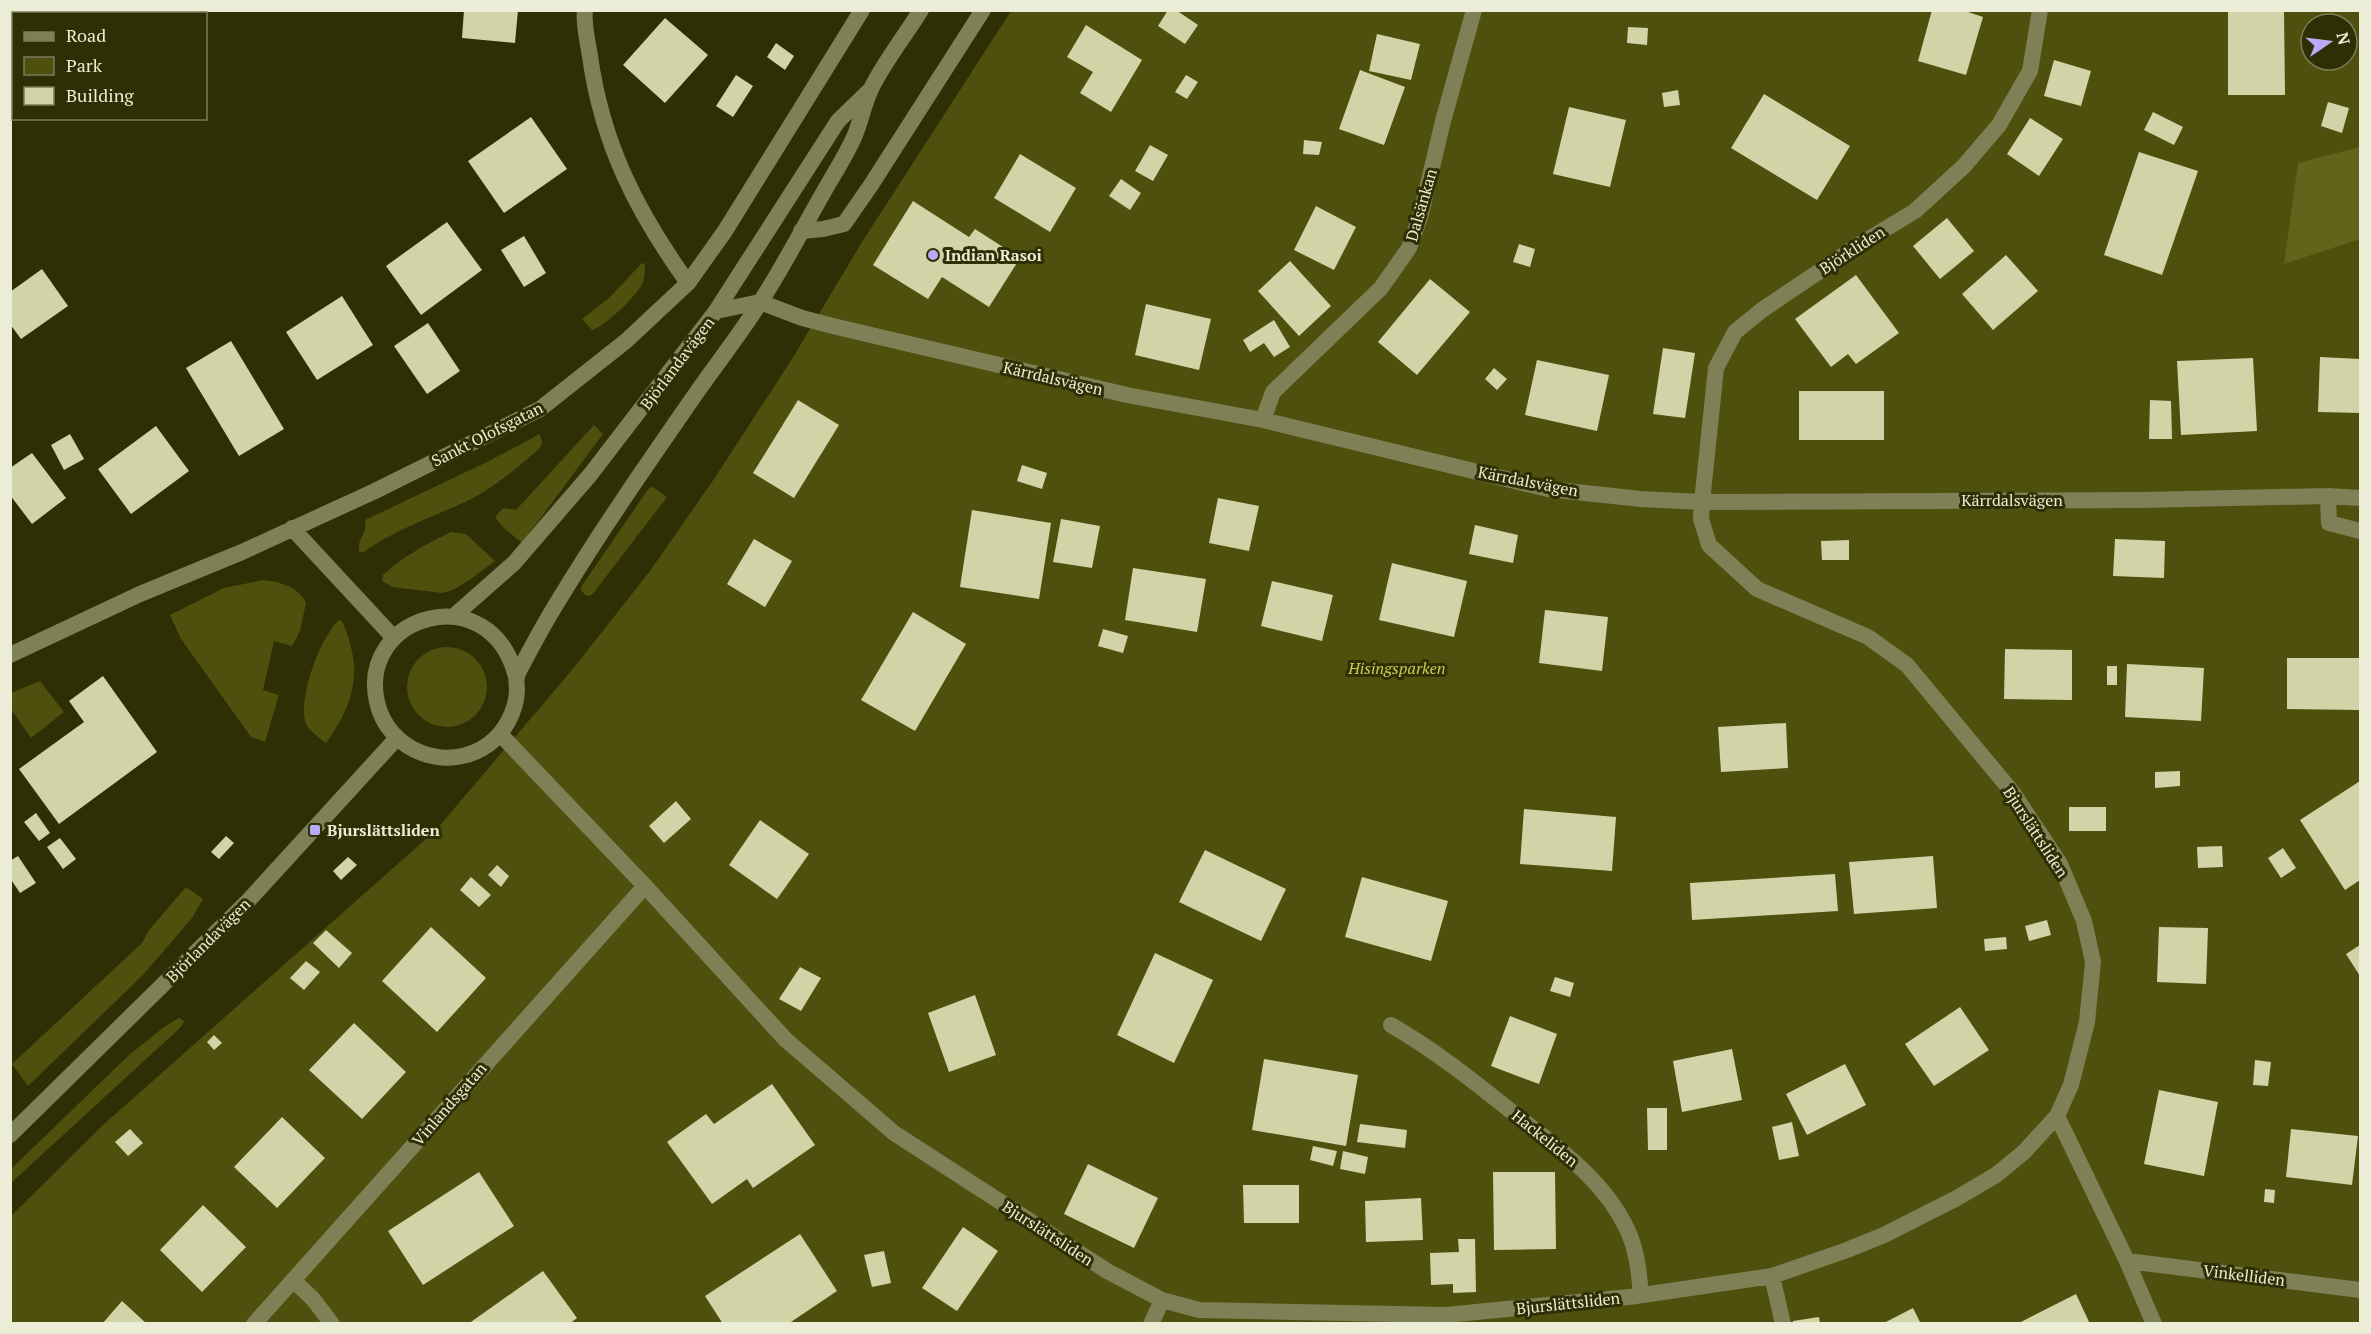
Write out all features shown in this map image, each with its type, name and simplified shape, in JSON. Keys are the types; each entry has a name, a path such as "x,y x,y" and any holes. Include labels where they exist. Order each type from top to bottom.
{"street":[{"path":"585,10 595,91 610,141 635,201 658,241 688,283 725,231 862,10"},
{"name":"Björlandavägen","path":"516,678 559,600 624,497 760,302 854,137 872,88 921,10"},
{"path":"801,231 843,224 871,185 983,10"},
{"name":"Dalsänkan","path":"1263,420 1273,392 1381,288 1409,248 1421,214 1443,121 1474,10"},
{"name":"Björkliden","path":"1702,502 1716,368 1736,332 1762,309 1857,246 1915,211 1964,166 1999,125 2030,71 2040,10"},
{"name":"Björlandavägen","path":"454,616 514,563 590,475 716,310 838,121 872,88"},
{"name":"Sankt Olofsgatan","path":"10,655 140,594 242,552 375,491 540,409 626,340 688,283"},
{"path":"716,310 760,302"},
{"name":"Kärrdalsvägen","path":"760,302 802,318 837,327 1127,395 1263,420 1548,489 1641,499 1702,502 2130,500 2328,496 2361,498"},
{"path":"2328,496 2329,523 2361,531"},
{"name":"Bjurslättsliden","path":"500,734 645,886 786,1040 894,1133 1107,1271 1162,1300 1199,1310 1446,1315 1641,1295 1772,1276 1875,1239 1922,1217 2003,1169 2024,1152 2057,1116 2071,1084 2086,1022 2093,962 2084,921 2060,864 2013,793 1907,665 1868,637 1757,589 1709,545 1701,519 1702,502"},
{"path":"292,528 394,638"},
{"name":"Björlandavägen","path":"454,616 484,627 496,636 505,648 516,678 517,692 514,707 500,734 477,751 449,758 421,753 408,747 397,738 381,716 375,689 380,661 394,638 416,623 435,617 454,616"},
{"name":"Björlandavägen","path":"10,1135 248,901 397,738"},
{"name":"Vinlandsgatan","path":"254,1323 645,886"},
{"name":"Hackeliden","path":"1391,1024 1426,1046 1580,1166 1610,1200 1626,1227 1637,1252 1641,1295"},
{"path":"2057,1116 2127,1261 2154,1323"},
{"name":"Vinkelliden","path":"2127,1261 2361,1290"},
{"path":"1772,1276 1783,1323"},
{"path":"293,1280 313,1299 332,1323"},
{"path":"1151,1323 1162,1300"}],"green space":[{"name":"Hisingsparken","path":"1011,11 2360,11 2360,1323 11,1324 11,1216 103,1125 435,831 572,670 650,571 714,479 792,359 862,242"},
{"path":"642,263 645,264 645,274 639,290 612,317 592,330 582,319 609,298"},
{"path":"594,425 603,434 522,543 495,517 503,508 516,510"},
{"path":"540,434 542,443 540,448 485,491 399,531 362,553 359,551 366,525 365,520"},
{"path":"653,487 667,497 592,595 587,596 581,591 581,587 649,488"},
{"path":"451,532 466,534 495,561 453,590 442,593 392,587 382,581 383,575 399,562"},
{"path":"263,580 293,589 303,597 306,603 300,631 292,646 274,641 263,690 279,695 265,742 251,737 181,639 170,615 224,588"},
{"path":"339,620 342,621 349,638 353,654 353,684 344,713 326,743 306,724 305,700 307,685 318,654"},
{"path":"439,647 455,647 476,658 487,679 487,695 476,716 455,727 439,727 425,721 413,709 407,695 407,679 413,665 425,653"},
{"path":"40,681 64,712 31,738 11,709 11,693"},
{"path":"186,887 203,899 192,918 143,975 28,1086 12,1064 142,943 149,930"},
{"path":"179,1018 184,1021 181,1027 11,1183 11,1169 129,1055"}],"shaded area":[{"path":"2360,147 2360,239 2284,264 2298,163"}],"building":[{"path":"67,10 154,10 154,12 68,12"},
{"path":"464,10 518,10 515,43 462,38"},
{"path":"1168,10 1176,10 1198,25 1185,44 1158,26"},
{"path":"1932,10 1962,10 1983,17 1966,75 1918,61"},
{"path":"2228,10 2284,10 2285,95 2228,95"},
{"path":"665,18 708,55 665,103 623,65"},
{"path":"1086,25 1142,60 1111,112 1080,93 1093,72 1067,57"},
{"path":"1628,27 1648,28 1647,45 1627,43"},
{"path":"1377,34 1420,44 1411,80 1369,71"},
{"path":"776,43 794,56 785,70 767,57"},
{"path":"2054,60 2091,71 2081,106 2044,96"},
{"path":"1360,70 1405,87 1384,145 1339,129"},
{"path":"736,75 753,86 733,117 716,106"},
{"path":"1186,75 1198,82 1187,99 1175,92"},
{"path":"1678,90 1680,105 1664,107 1662,93"},
{"path":"1764,94 1850,146 1817,200 1731,148"},
{"path":"2328,102 2349,108 2342,133 2321,126"},
{"path":"1569,107 1626,120 1610,187 1553,174"},
{"path":"2153,112 2183,127 2174,145 2144,130"},
{"path":"531,117 567,169 504,213 468,161"},
{"path":"2030,118 2063,139 2039,176 2007,154"},
{"path":"1304,140 1322,142 1319,155 1303,154"},
{"path":"1150,145 1168,155 1153,181 1135,171"},
{"path":"2139,152 2198,171 2162,275 2104,255"},
{"path":"1020,154 1076,188 1050,232 994,198"},
{"path":"1121,179 1141,193 1130,210 1109,196"},
{"path":"913,201 969,237 975,229 1020,258 989,307 942,277 928,299 873,265"},
{"path":"1316,206 1356,227 1334,270 1294,250"},
{"path":"1947,218 1974,251 1940,279 1913,246"},
{"path":"447,222 482,270 421,315 386,266"},
{"path":"524,236 546,273 524,287 501,250"},
{"path":"1519,244 1535,249 1530,267 1513,262"},
{"path":"2006,255 2038,291 1993,330 1962,294"},
{"path":"1290,261 1331,306 1299,336 1258,291"},
{"path":"42,269 68,306 21,339 10,324 10,292"},
{"path":"1856,275 1899,333 1856,364 1848,354 1831,367 1795,319"},
{"path":"1430,279 1470,312 1417,375 1378,342"},
{"path":"342,296 373,345 317,380 286,332"},
{"path":"1146,304 1211,319 1199,370 1135,355"},
{"path":"1274,320 1290,347 1274,357 1264,343 1250,352 1243,340"},
{"path":"428,323 460,371 427,394 394,346"},
{"path":"231,341 284,429 239,456 186,368"},
{"path":"1663,348 1695,353 1685,418 1653,414"},
{"path":"2320,357 2360,359 2360,413 2318,412"},
{"path":"2253,358 2257,431 2181,435 2177,361"},
{"path":"1537,360 1609,375 1597,431 1525,415"},
{"path":"1494,368 1507,379 1497,390 1485,379"},
{"path":"1799,391 1884,391 1884,440 1799,440"},
{"path":"798,400 839,425 794,498 753,473"},
{"path":"2150,400 2171,401 2172,439 2149,439"},
{"path":"156,426 189,471 131,514 98,469"},
{"path":"70,434 84,459 64,470 51,445"},
{"path":"32,453 66,498 32,524 10,495 10,468"},
{"path":"1022,465 1047,473 1042,489 1017,481"},
{"path":"1218,498 1259,506 1249,551 1209,543"},
{"path":"972,510 1051,523 1039,599 960,587"},
{"path":"1061,519 1100,526 1092,568 1053,562"},
{"path":"1475,525 1518,535 1513,563 1469,554"},
{"path":"754,539 792,561 765,607 727,584"},
{"path":"2115,539 2165,541 2164,578 2113,576"},
{"path":"1849,540 1849,560 1822,560 1821,541"},
{"path":"1392,563 1467,581 1454,637 1379,620"},
{"path":"1133,568 1206,579 1197,632 1125,620"},
{"path":"1272,581 1333,595 1322,641 1261,626"},
{"path":"1545,610 1608,617 1602,671 1539,663"},
{"path":"913,612 966,644 915,731 861,700"},
{"path":"1103,629 1128,636 1123,653 1098,646"},
{"path":"2005,649 2072,650 2072,700 2004,699"},
{"path":"2287,658 2360,658 2360,710 2287,709"},
{"path":"2127,664 2204,668 2201,721 2125,717"},
{"path":"2107,666 2117,666 2117,685 2107,685"},
{"path":"103,676 157,752 59,824 19,769 84,722 69,701"},
{"path":"1786,723 1788,768 1721,772 1718,727"},
{"path":"2180,771 2180,786 2155,788 2155,772"},
{"path":"2360,781 2360,880 2345,890 2300,820"},
{"path":"676,801 691,819 664,843 649,826"},
{"path":"2069,807 2106,807 2106,831 2069,831"},
{"path":"1524,809 1616,817 1612,871 1520,864"},
{"path":"36,813 50,833 39,841 24,822"},
{"path":"760,820 809,854 777,899 729,865"},
{"path":"226,836 234,843 219,859 211,852"},
{"path":"60,838 76,859 63,869 47,847"},
{"path":"2222,846 2223,867 2198,868 2197,847"},
{"path":"2283,848 2296,868 2281,878 2268,858"},
{"path":"1205,850 1286,889 1261,941 1179,902"},
{"path":"18,856 36,883 20,893 10,878 10,861"},
{"path":"1933,856 1937,908 1854,914 1849,862"},
{"path":"348,857 357,865 341,880 333,871"},
{"path":"497,865 509,876 501,887 488,875"},
{"path":"1835,874 1838,911 1692,920 1690,883"},
{"path":"471,877 491,895 479,907 460,890"},
{"path":"1362,877 1448,901 1431,961 1345,937"},
{"path":"2047,920 2051,935 2029,941 2025,926"},
{"path":"431,927 486,978 437,1032 382,981"},
{"path":"2159,927 2208,928 2206,984 2157,982"},
{"path":"326,930 352,953 339,968 313,943"},
{"path":"2006,937 2007,949 1985,951 1984,939"},
{"path":"2360,945 2360,976 2346,954"},
{"path":"1155,953 1213,980 1174,1063 1117,1035"},
{"path":"306,961 320,972 304,990 290,978"},
{"path":"800,967 821,978 801,1011 779,999"},
{"path":"1555,977 1574,983 1570,997 1550,991"},
{"path":"975,995 996,1055 949,1072 928,1013"},
{"path":"1960,1007 1989,1050 1934,1086 1905,1044"},
{"path":"1510,1016 1557,1034 1539,1084 1491,1066"},
{"path":"354,1023 406,1072 362,1119 309,1070"},
{"path":"214,1035 222,1043 214,1050 207,1042"},
{"path":"1732,1049 1742,1100 1682,1112 1673,1061"},
{"path":"1264,1059 1358,1075 1346,1146 1252,1130"},
{"path":"2255,1060 2271,1062 2268,1086 2253,1085"},
{"path":"1845,1064 1866,1105 1807,1135 1786,1094"},
{"path":"772,1084 815,1145 753,1188 747,1179 712,1204 667,1142 706,1114 714,1124"},
{"path":"2159,1090 2218,1102 2204,1176 2144,1164"},
{"path":"1647,1108 1667,1108 1667,1150 1648,1150"},
{"path":"282,1117 325,1158 277,1208 234,1167"},
{"path":"1792,1122 1799,1156 1779,1160 1772,1127"},
{"path":"1360,1124 1407,1130 1405,1148 1357,1142"},
{"path":"130,1129 143,1143 128,1156 115,1142"},
{"path":"2291,1129 2358,1136 2352,1185 2286,1177"},
{"path":"1313,1146 1337,1151 1333,1166 1310,1160"},
{"path":"1343,1151 1368,1157 1365,1174 1340,1169"},
{"path":"1088,1164 1158,1198 1134,1248 1064,1214"},
{"path":"479,1172 514,1226 423,1285 388,1231"},
{"path":"1493,1172 1555,1172 1556,1249 1494,1250"},
{"path":"1243,1185 1299,1185 1299,1223 1244,1223"},
{"path":"2265,1189 2275,1190 2274,1203 2264,1202"},
{"path":"1421,1198 1423,1240 1366,1242 1365,1201"},
{"path":"203,1205 246,1247 202,1292 160,1250"},
{"path":"963,1227 998,1251 957,1311 922,1288"},
{"path":"800,1234 837,1291 788,1324 723,1324 705,1296"},
{"path":"1458,1239 1475,1239 1476,1292 1453,1293 1453,1284 1431,1285 1430,1253 1459,1252"},
{"path":"884,1251 891,1283 872,1287 864,1255"},
{"path":"543,1271 577,1318 569,1324 468,1324"},
{"path":"2076,1294 2090,1324 2017,1324"},
{"path":"122,1301 147,1324 102,1324"},
{"path":"1913,1308 1921,1324 1882,1324"},
{"path":"1819,1317 1820,1324 1793,1324 1793,1321"}],"place":[{"name":"Indian Rasoi","path":"933,255"},
{"name":"Bjurslättsliden","path":"315,830"}]}
